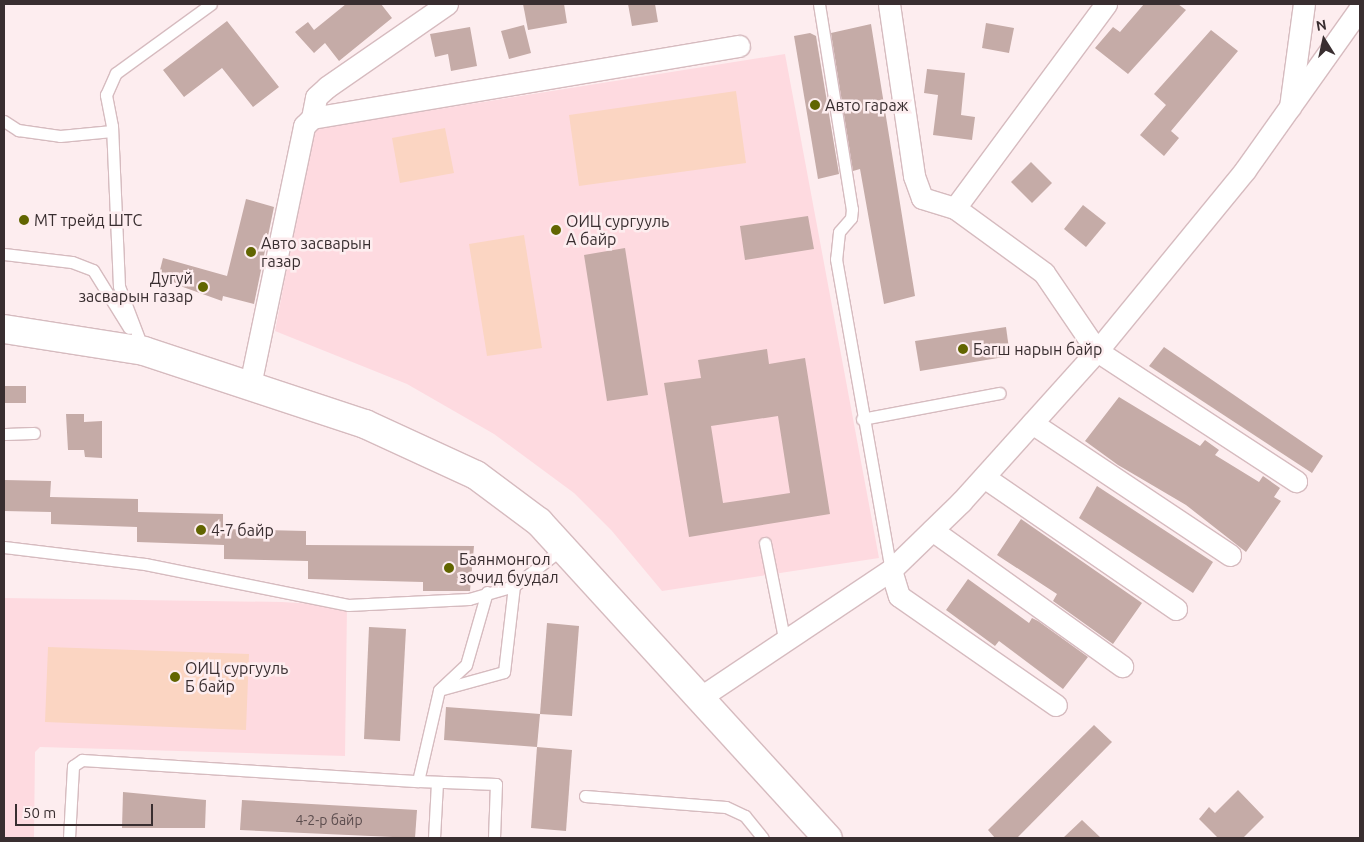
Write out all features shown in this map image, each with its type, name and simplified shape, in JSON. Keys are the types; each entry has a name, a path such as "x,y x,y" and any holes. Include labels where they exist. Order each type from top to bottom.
{"street":[{"path":"250,385 304,126 312,118 316,97 327,87 447,4"},
{"path":"889,4 916,188 922,198 955,208 1044,273 1097,352 1296,482"},
{"path":"955,208 1106,4"},
{"path":"1290,108 1304,4"},
{"path":"701,697 785,643 891,570 984,477 1097,352 1245,170 1360,8"},
{"path":"312,118 739,46"},
{"path":"4,329 144,351 365,424 476,475 540,522 828,838"},
{"path":"1032,423 1230,555"},
{"path":"984,477 1176,609"},
{"path":"932,530 1122,666"},
{"path":"891,570 899,596 1056,705"}],"lane":[{"path":"144,351 119,286 112,131 106,95 116,73 211,4"},
{"path":"819,4 852,209 852,218 839,232 836,259 862,419 891,570"},
{"path":"4,121 18,130 60,136 112,131"},
{"path":"4,254 72,262 93,270 144,351"},
{"path":"862,419 1000,393"},
{"path":"4,434 34,434"},
{"path":"765,544 785,643"},
{"path":"4,547 145,564 348,605 469,599 487,592 514,586 564,548"},
{"path":"439,690 504,672 514,586"},
{"path":"418,781 439,690 466,665 487,592"},
{"path":"69,838 73,766 82,760 418,781 496,784 494,838"},
{"path":"434,838 437,782"},
{"path":"585,796 726,807 745,816 762,838"}],"shaded area":[{"name":"ОИЦ сургууль А байр","path":"785,54 879,558 662,591 612,531 574,493 494,434 407,384 275,331 313,129"},
{"path":"736,91 746,163 579,186 569,115"},
{"path":"445,128 454,173 400,183 392,138"},
{"path":"524,235 542,348 487,356 469,244"},
{"name":"ОИЦ сургууль Б байр","path":"4,598 282,602 347,606 345,756 40,747 35,752 34,838 4,838"},
{"path":"48,647 249,654 246,730 45,722"}],"building":[{"path":"346,4 381,4 392,18 339,61 325,43 314,53 295,32 308,22 314,30"},
{"path":"523,4 564,4 567,23 528,30"},
{"path":"628,4 655,4 658,22 632,26"},
{"path":"1144,4 1178,4 1186,10 1128,74 1095,48 1113,27 1120,32"},
{"path":"227,21 279,87 253,107 222,68 184,97 163,70"},
{"path":"986,23 1014,28 1009,53 982,48"},
{"path":"871,24 915,296 884,304 860,169 853,171 831,33"},
{"path":"524,25 531,53 509,59 501,31"},
{"path":"470,27 477,66 451,71 448,54 435,57 430,34"},
{"path":"1211,30 1238,51 1171,131 1179,138 1164,156 1140,135 1166,105 1154,94"},
{"name":"Авто гараж","path":"810,33 816,36 839,174 818,179 794,36"},
{"path":"927,69 965,73 961,115 975,117 972,140 933,135 938,95 924,93"},
{"path":"1031,162 1052,183 1032,203 1011,182"},
{"name":"Авто засварын газар","path":"246,199 274,207 254,304 223,296 222,301 158,278 163,258 227,276"},
{"path":"1083,205 1106,223 1086,247 1064,229"},
{"path":"808,216 814,249 745,260 740,226"},
{"path":"625,248 648,395 607,401 584,255"},
{"name":"Багш нарын байр","path":"1006,327 1010,356 920,371 915,341"},
{"path":"1164,347 1323,456 1312,473 1149,366"},
{"name":"ОИЦ сургууль А байр","path":"767,349 769,364 805,358 830,514 689,537 664,383 701,378 698,360","holes":["778,416 790,493 723,503 711,426"]},
{"path":"4,386 26,386 26,403 4,403"},
{"path":"1119,397 1200,446 1205,440 1219,450 1215,455 1259,482 1263,476 1280,488 1274,497 1281,501 1246,552 1186,505 1118,465 1085,441"},
{"path":"66,414 84,414 84,422 102,421 102,458 85,457 84,450 68,450"},
{"name":"4-7 байр","path":"4,480 51,481 50,497 138,499 138,512 223,514 223,529 306,531 306,545 474,546 470,591 423,591 423,582 308,579 308,561 224,559 224,545 137,542 137,527 51,524 51,512 4,511"},
{"path":"1097,486 1213,562 1193,593 1079,518"},
{"path":"1021,519 1142,603 1113,644 1053,601 1057,594 997,555"},
{"path":"968,579 1029,623 1032,618 1038,621 1088,657 1063,689 999,641 995,646 946,610"},
{"path":"547,623 579,626 572,716 540,714"},
{"path":"369,627 406,629 400,741 364,739"},
{"path":"446,707 540,714 537,747 444,740"},
{"path":"1094,725 1112,742 1017,838 995,838 988,830"},
{"path":"537,747 572,750 566,831 531,828"},
{"path":"1238,790 1264,817 1243,838 1218,838 1199,819 1209,807 1215,813"},
{"path":"123,792 206,800 205,828 122,828"},
{"path":"242,800 417,810 415,838 240,830"},
{"path":"1082,820 1101,838 1063,838"}],"place":[{"name":"Авто гараж","path":"815,105"},
{"name":"МТ трейд ШТС","path":"24,220"},
{"name":"ОИЦ сургууль А байр","path":"556,230"},
{"name":"Авто засварын газар","path":"251,252"},
{"name":"Дугуй засварын газар","path":"203,287"},
{"name":"Багш нарын байр","path":"963,349"},
{"name":"4-7 байр","path":"201,530"},
{"name":"Баянмонгол зочид буудал","path":"449,568"},
{"name":"ОИЦ сургууль Б байр","path":"175,677"}]}
